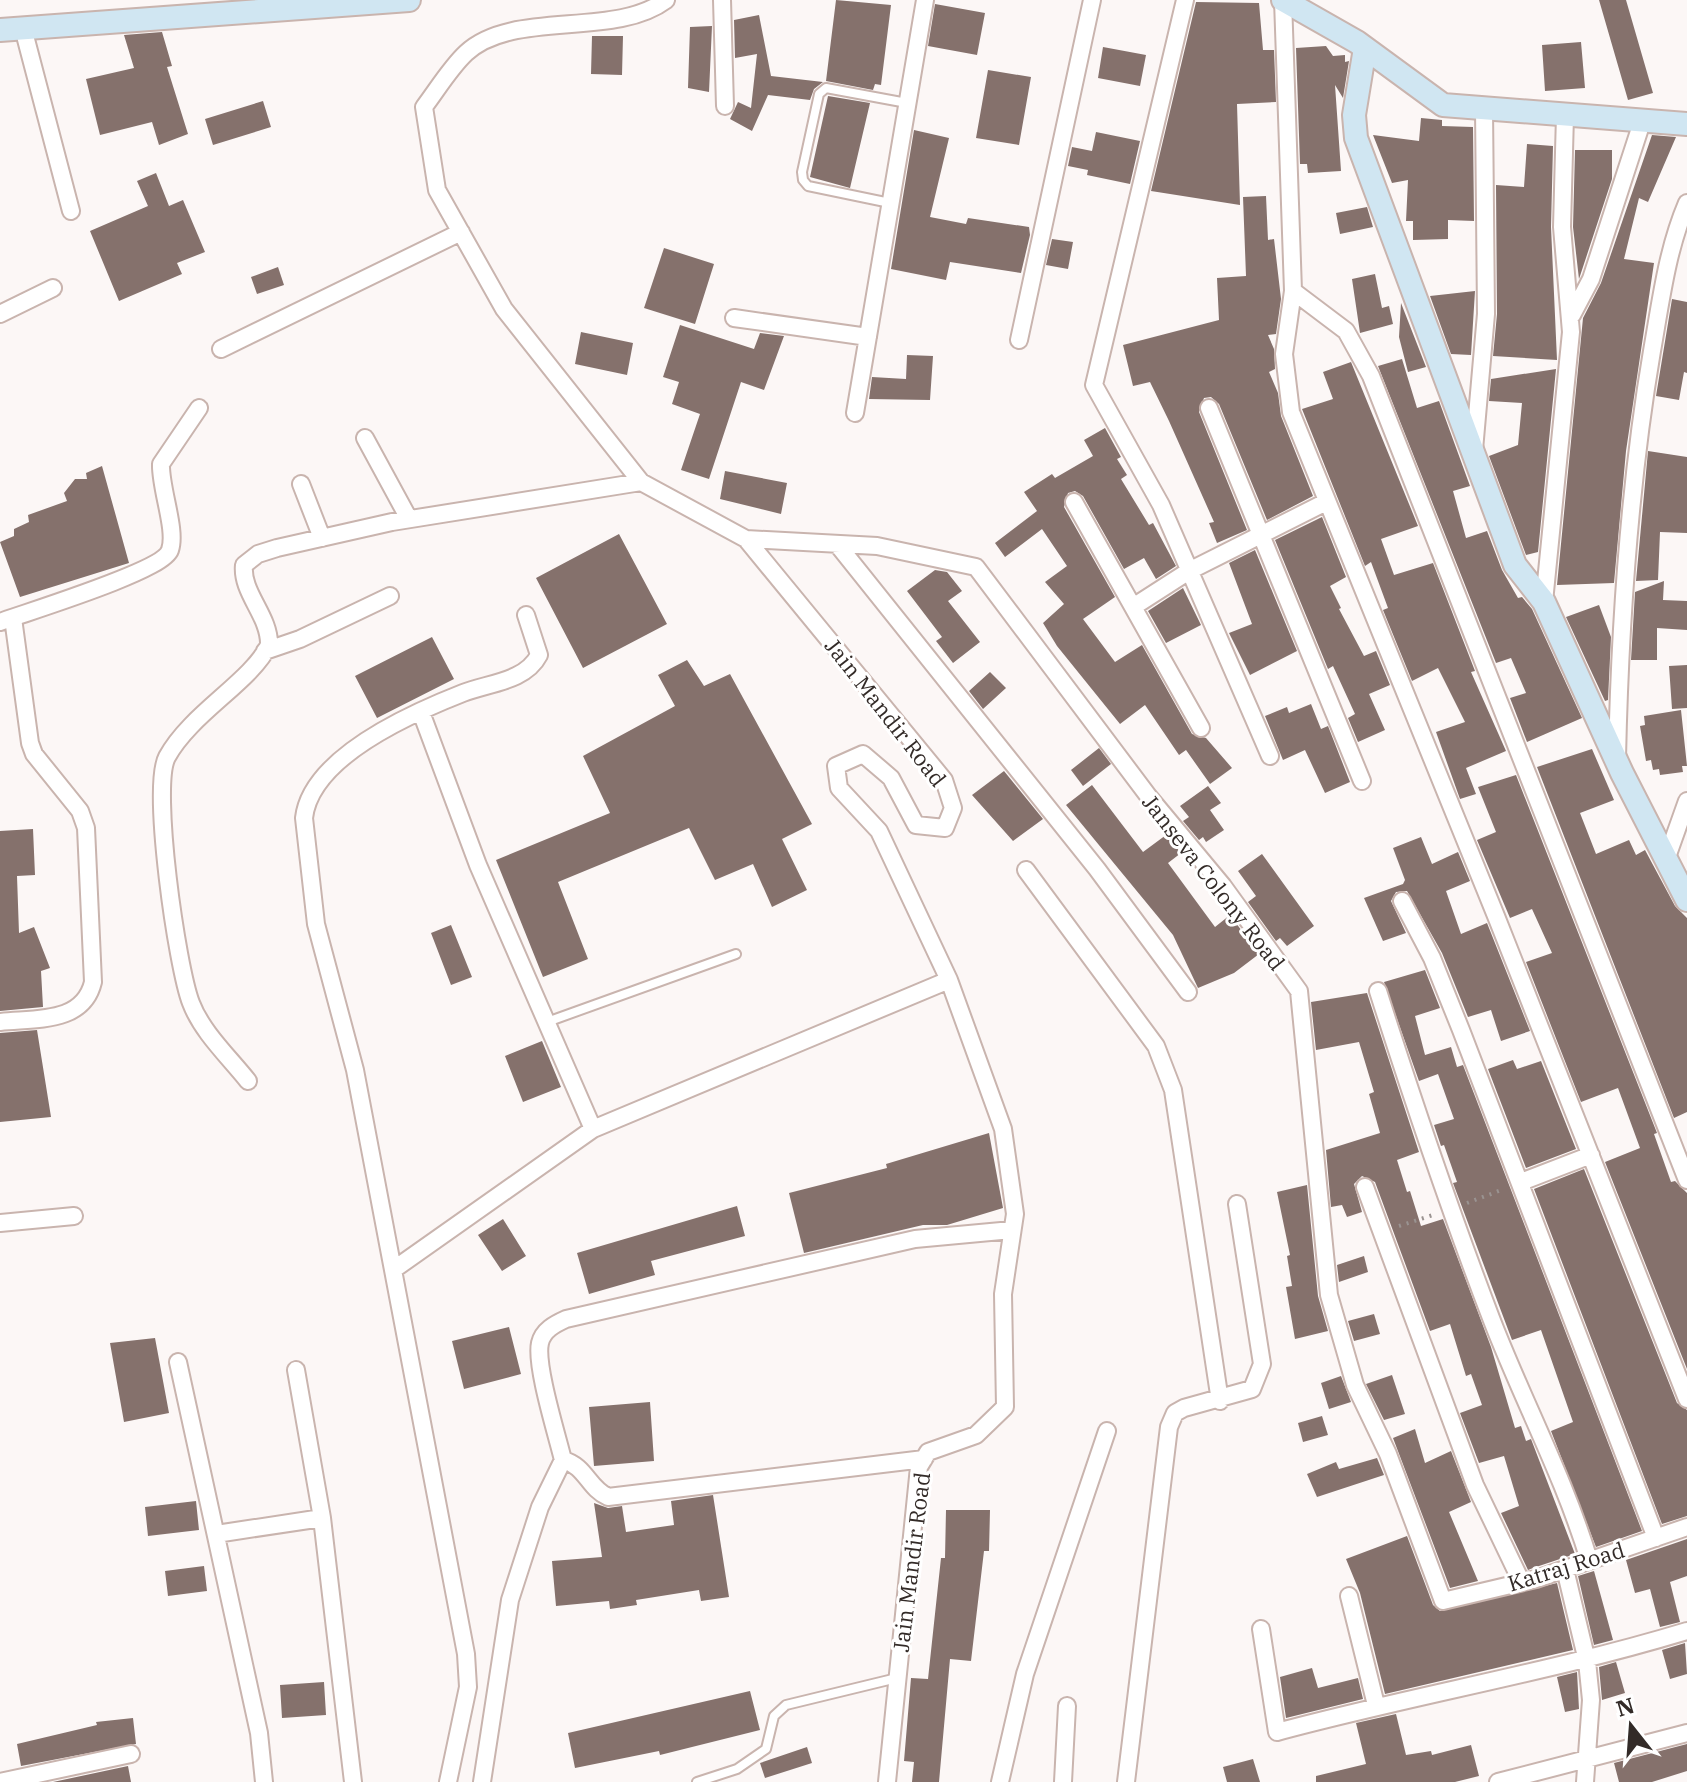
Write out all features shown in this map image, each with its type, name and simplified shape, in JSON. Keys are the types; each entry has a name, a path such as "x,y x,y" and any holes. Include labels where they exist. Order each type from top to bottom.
{"street":[{"path":"0,30 409,0"},
{"name":"Jain Mandir Road","path":"666,0 657,7 597,21 500,33 466,52 424,107 437,190 504,309 641,482 746,539 944,780 953,808 945,828 916,825 891,778 863,754 836,766 839,788 879,831 949,980 1003,1129 1015,1214 1003,1294 1005,1407 976,1435 928,1452 919,1467 887,1782"},
{"path":"722,0 725,106"},
{"path":"855,413 925,0"},
{"path":"1019,340 1092,0"},
{"path":"1185,0 1094,385 1161,505 1270,756"},
{"path":"1283,0 1365,48 1443,105 1687,124"},
{"path":"1283,0 1293,291 1284,354 1291,412 1687,1399"},
{"path":"23,28 71,211"},
{"path":"1365,48 1354,115 1356,138 1515,565 1544,602 1617,763 1687,900"},
{"path":"1474,450 1486,314 1484,108"},
{"path":"1544,602 1571,317 1562,227 1565,115"},
{"path":"1571,317 1591,279 1642,122"},
{"path":"1617,763 1625,565 1646,387 1671,241 1687,203"},
{"path":"221,349 461,232"},
{"path":"0,314 53,288"},
{"path":"1293,291 1346,331 1371,376 1687,1180"},
{"path":"734,318 868,337"},
{"path":"0,1022 69,1013 90,997 93,982 86,828 80,811 34,754 6,620 136,574 165,559 171,549 161,464 199,408"},
{"path":"1209,408 1362,781"},
{"path":"365,438 409,519"},
{"path":"265,651 269,637 246,583 244,565 258,554 409,519 641,482"},
{"path":"301,484 322,538"},
{"path":"1074,502 1201,728"},
{"path":"1133,607 1189,571 1326,502"},
{"name":"Janseva Colony Road","path":"746,539 877,546 976,567 1149,797 1223,886 1299,991 1329,1295 1355,1385 1388,1454 1443,1601"},
{"path":"837,544 1097,869 1188,992"},
{"path":"248,1081 198,1018 190,1000 177,946 160,786 168,755 197,717 265,651 300,639 390,596"},
{"path":"448,1782 468,1687 466,1654 355,1070 316,924 304,818 306,803 315,787 341,759 421,712 526,670 539,655 526,615"},
{"path":"421,712 478,865 593,1129"},
{"path":"1666,860 1681,834 1687,801"},
{"path":"1026,870 1156,1046 1166,1069 1173,1090 1220,1401"},
{"path":"1402,901 1432,958 1656,1538"},
{"path":"393,1270 593,1129 949,980"},
{"path":"1378,991 1414,1107 1492,1320 1577,1519 1589,1560"},
{"path":"1521,1182 1591,1155"},
{"path":"1365,1187 1475,1485 1521,1581"},
{"path":"1126,1782 1169,1427 1175,1413 1184,1408 1220,1401 1252,1389 1262,1364 1237,1204"},
{"path":"0,1223 74,1216"},
{"path":"482,1782 510,1600 540,1507 563,1460 539,1351 540,1341 556,1323 915,1239 1012,1230"},
{"path":"178,1362 259,1733 264,1782"},
{"path":"296,1370 322,1518 353,1782"},
{"path":"1000,1782 1025,1674 1107,1431"},
{"path":"563,1460 585,1471 600,1493 608,1497 924,1459"},
{"path":"216,1534 322,1518"},
{"name":"Katraj Road","path":"1443,1601 1565,1569 1687,1527"},
{"path":"1565,1569 1587,1661 1591,1700 1585,1782"},
{"path":"1349,1596 1376,1705"},
{"path":"1261,1629 1277,1732 1376,1705 1587,1661 1687,1631"},
{"path":"1063,1782 1067,1706"},
{"path":"1498,1782 1687,1733"},
{"path":"0,1782 131,1754"}],"lane":[{"path":"890,203 808,186 802,172 819,94 826,88 907,103"},
{"path":"547,1022 736,954"},
{"path":"697,1782 737,1769 766,1749 774,1716 786,1705 898,1677"}],"building":[{"path":"836,0 891,5 881,85 875,84 873,90 826,81"},
{"path":"1599,0 1626,0 1653,93 1628,100"},
{"path":"1196,2 1259,3 1263,50 1274,50 1276,102 1237,104 1240,205 1151,191"},
{"path":"935,4 985,13 977,55 928,46"},
{"path":"759,15 771,76 823,82 814,89 810,100 768,95 752,131 730,119 738,102 751,108 757,54 735,58 734,20"},
{"path":"712,26 709,92 688,88 690,27"},
{"path":"162,32 172,66 167,67 188,134 159,145 152,122 100,135 86,79 134,68 124,35"},
{"path":"592,36 623,36 622,75 591,74"},
{"path":"1581,42 1585,88 1545,91 1542,45"},
{"path":"1326,46 1333,56 1345,55 1345,62 1349,61 1343,98 1335,85 1341,171 1308,173 1307,164 1300,164 1296,48"},
{"path":"1103,47 1146,55 1140,86 1098,78"},
{"path":"988,70 1031,77 1019,145 976,138"},
{"path":"828,96 870,103 850,188 810,177"},
{"path":"263,101 271,127 213,145 205,119"},
{"path":"1421,118 1442,120 1442,126 1473,127 1474,221 1448,220 1448,239 1413,240 1413,221 1406,221 1408,180 1392,183 1373,135 1419,141"},
{"path":"914,130 949,138 930,217 966,224 968,218 1029,227 1021,273 950,262 946,280 891,269"},
{"path":"1096,132 1140,141 1130,184 1087,175 1088,170 1068,166 1072,147 1092,151"},
{"path":"1652,135 1676,137 1648,202 1639,198 1624,259 1654,263 1626,451 1614,583 1557,585 1583,318 1601,283"},
{"path":"1527,144 1553,146 1551,227 1557,360 1493,356 1497,314 1496,185 1524,187"},
{"path":"1575,150 1612,150 1612,179 1579,279 1573,227"},
{"path":"156,173 169,206 183,200 205,252 177,263 182,274 119,301 90,231 148,206 137,181"},
{"path":"1266,196 1268,240 1274,239 1281,299 1276,334 1268,335 1274,349 1275,369 1269,372 1278,393 1281,416 1313,496 1267,520 1219,404 1211,397 1204,398 1199,412 1247,530 1217,543 1209,523 1214,522 1169,421 1150,382 1133,386 1123,345 1219,320 1217,278 1246,276 1243,197"},
{"path":"1367,207 1373,227 1340,234 1336,213"},
{"path":"1052,239 1073,242 1068,269 1046,265"},
{"path":"664,248 714,264 695,324 644,308"},
{"path":"278,267 284,285 257,294 251,277"},
{"path":"1375,274 1382,308 1389,306 1393,324 1360,333 1352,279"},
{"path":"1475,291 1471,355 1451,354 1430,296"},
{"path":"1672,299 1687,302 1687,373 1684,372 1679,400 1656,396"},
{"path":"1401,303 1426,367 1408,372 1399,337"},
{"path":"680,325 754,349 760,333 784,336 764,390 741,382 709,479 681,470 700,414 672,404 679,382 663,377"},
{"path":"581,332 633,343 627,375 575,364"},
{"path":"907,355 933,356 930,400 869,399 872,377 906,379"},
{"path":"1402,359 1417,408 1439,401 1470,486 1453,491 1466,538 1487,531 1502,570 1518,598 1522,597 1532,609 1582,718 1527,742 1510,698 1526,693 1511,658 1496,663 1378,366"},
{"path":"1351,362 1418,526 1381,539 1394,575 1433,563 1475,671 1471,672 1506,751 1466,768 1476,794 1460,799 1436,732 1465,722 1438,668 1412,681 1383,610 1388,608 1371,562 1365,566 1302,409 1333,399 1323,372"},
{"path":"1556,369 1538,552 1526,555 1489,456 1518,445 1522,403 1489,401 1491,379"},
{"path":"1105,428 1127,475 1121,479 1149,525 1153,523 1176,566 1156,579 1144,558 1124,569 1083,496 1075,491 1068,493 1064,507 1115,597 1083,619 1115,662 1142,645 1192,734 1206,738 1232,768 1210,784 1186,750 1179,755 1145,705 1120,724 1057,646 1043,623 1064,604 1045,582 1067,566 1042,529 1005,557 995,543 1037,511 1024,492 1052,474 1055,478 1093,456 1084,440"},
{"path":"1648,451 1687,457 1687,533 1660,532 1658,580 1636,581"},
{"path":"102,466 129,563 20,597 0,542 14,536 14,529 29,522 28,515 67,501 64,493 75,479 87,479 86,473"},
{"path":"725,471 787,483 781,514 720,499"},
{"path":"1322,517 1346,577 1330,586 1339,609 1364,656 1376,651 1390,685 1369,694 1385,730 1358,742 1348,718 1355,714 1333,666 1328,669 1275,540"},
{"path":"619,534 667,624 583,668 536,578"},
{"path":"1255,550 1297,651 1250,675 1229,633 1252,624 1229,563"},
{"path":"935,570 947,572 962,591 948,601 980,642 953,663 936,641 942,637 907,591"},
{"path":"1664,581 1663,600 1687,601 1687,630 1657,628 1657,660 1631,660 1635,592"},
{"path":"1183,588 1201,625 1166,643 1148,611"},
{"path":"1599,605 1611,637 1608,700 1605,701 1566,617"},
{"path":"432,637 454,679 377,718 355,676"},
{"path":"687,660 704,686 730,674 812,824 782,839 807,890 772,907 753,864 715,880 689,828 558,882 588,959 543,977 496,860 610,813 583,756 675,706 658,675"},
{"path":"1687,665 1687,708 1672,709 1669,666"},
{"path":"990,672 1006,688 983,709 969,691"},
{"path":"1311,704 1321,729 1328,726 1350,782 1325,793 1305,750 1283,760 1265,716 1287,707 1289,713"},
{"path":"1681,710 1687,766 1682,766 1683,772 1660,775 1659,769 1653,770 1651,760 1646,761 1640,726 1645,725 1644,716"},
{"path":"1099,748 1111,764 1083,786 1071,770"},
{"path":"1592,749 1614,800 1580,813 1596,854 1629,840 1636,855 1645,850 1675,906 1687,918 1687,1112 1674,1118 1537,767"},
{"path":"1004,771 1043,819 1013,841 972,795"},
{"path":"1516,775 1657,1133 1654,1134 1671,1182 1675,1181 1687,1193 1687,1369 1605,1162 1640,1148 1618,1088 1581,1102 1526,962 1552,953 1532,909 1510,918 1477,840 1496,832 1478,787"},
{"path":"1092,785 1143,852 1166,835 1181,853 1168,863 1215,927 1230,915 1259,954 1234,973 1198,988 1173,935 1066,805"},
{"path":"1208,786 1221,803 1210,810 1224,830 1206,842 1203,837 1199,840 1183,821 1189,817 1180,806"},
{"path":"33,829 35,875 17,876 19,933 34,927 50,968 41,971 43,1007 0,1011 0,831"},
{"path":"1421,837 1432,864 1458,852 1470,881 1446,891 1461,934 1487,923 1530,1031 1501,1041 1491,1010 1468,1017 1442,953 1407,891 1396,892 1391,901 1406,933 1383,941 1364,898 1403,884 1405,880 1393,848"},
{"path":"1262,854 1314,926 1287,946 1280,938 1276,941 1248,902 1256,896 1238,871"},
{"path":"451,925 472,977 451,985 431,933"},
{"path":"1425,970 1440,1008 1415,1016 1425,1055 1451,1047 1457,1067 1463,1065 1642,1531 1596,1547 1551,1431 1573,1422 1541,1330 1512,1340 1453,1183 1457,1182 1444,1145 1441,1146 1434,1125 1454,1119 1438,1074 1419,1081 1384,982"},
{"path":"1367,993 1419,1152 1397,1160 1407,1192 1410,1191 1421,1226 1443,1219 1491,1347 1515,1428 1521,1426 1526,1441 1531,1439 1575,1554 1528,1570 1501,1513 1519,1506 1504,1456 1479,1463 1460,1413 1482,1405 1471,1374 1466,1376 1450,1324 1430,1331 1375,1182 1362,1176 1354,1184 1362,1212 1347,1217 1342,1205 1331,1207 1326,1150 1380,1133 1369,1094 1374,1092 1359,1042 1316,1050 1311,1002"},
{"path":"37,1030 51,1117 0,1122 0,1033"},
{"path":"542,1041 561,1087 523,1102 505,1056"},
{"path":"1513,1060 1517,1069 1541,1061 1576,1149 1526,1168 1488,1069"},
{"path":"989,1133 1003,1208 947,1225 923,1225 804,1253 789,1193 887,1168 886,1164"},
{"path":"1584,1169 1677,1403 1687,1410 1687,1516 1662,1524 1534,1189"},
{"path":"1307,1185 1318,1296 1328,1331 1295,1339 1286,1287 1292,1286 1287,1256 1290,1255 1277,1192"},
{"path":"737,1206 745,1236 651,1261 655,1275 589,1294 577,1253"},
{"path":"503,1219 526,1256 502,1271 478,1235"},
{"path":"1364,1256 1368,1272 1339,1282 1337,1265"},
{"path":"1374,1314 1380,1334 1354,1341 1348,1321"},
{"path":"509,1327 521,1374 464,1389 452,1341"},
{"path":"155,1338 169,1413 124,1422 110,1343"},
{"path":"1392,1375 1405,1414 1384,1420 1366,1384"},
{"path":"1341,1376 1351,1402 1329,1409 1321,1383"},
{"path":"650,1402 654,1461 594,1466 589,1407"},
{"path":"1322,1416 1328,1435 1303,1442 1298,1423"},
{"path":"1415,1429 1425,1463 1451,1451 1471,1502 1449,1512 1478,1581 1450,1588 1393,1438"},
{"path":"1377,1458 1384,1475 1317,1497 1307,1474 1336,1462 1339,1469"},
{"path":"713,1495 729,1597 701,1601 699,1590 636,1600 637,1605 610,1609 609,1601 556,1606 552,1561 602,1557 594,1503 608,1508 622,1506 626,1532 674,1525 671,1501"},
{"path":"196,1501 199,1530 148,1536 145,1507"},
{"path":"946,1510 990,1510 989,1551 984,1551 971,1661 950,1659 939,1782 912,1782 914,1762 904,1761 911,1678 928,1679 941,1558 945,1558"},
{"path":"1407,1536 1433,1605 1440,1611 1557,1583 1573,1650 1385,1694 1360,1593 1346,1559"},
{"path":"1687,1539 1687,1576 1670,1582 1680,1622 1660,1627 1650,1589 1635,1593 1626,1560"},
{"path":"204,1566 207,1591 168,1596 165,1571"},
{"path":"1594,1571 1613,1640 1594,1645 1578,1576"},
{"path":"1685,1643 1687,1674 1670,1679 1662,1650"},
{"path":"1616,1662 1625,1693 1602,1700 1599,1667"},
{"path":"1312,1668 1318,1688 1358,1678 1363,1699 1286,1718 1280,1677"},
{"path":"1577,1672 1579,1709 1565,1712 1557,1677"},
{"path":"324,1682 326,1715 282,1718 280,1685"},
{"path":"750,1691 760,1730 660,1755 659,1751 575,1768 568,1733"},
{"path":"1396,1714 1406,1755 1431,1751 1432,1755 1471,1745 1479,1776 1455,1782 1316,1782 1316,1776 1366,1764 1356,1723"},
{"path":"133,1718 136,1744 21,1766 17,1744 97,1725 96,1722"},
{"path":"1687,1744 1687,1771 1652,1782 1619,1782 1614,1763"},
{"path":"807,1747 812,1763 765,1778 760,1763"},
{"path":"1253,1759 1260,1782 1227,1782 1223,1767"},
{"path":"128,1766 131,1782 53,1782"}]}
